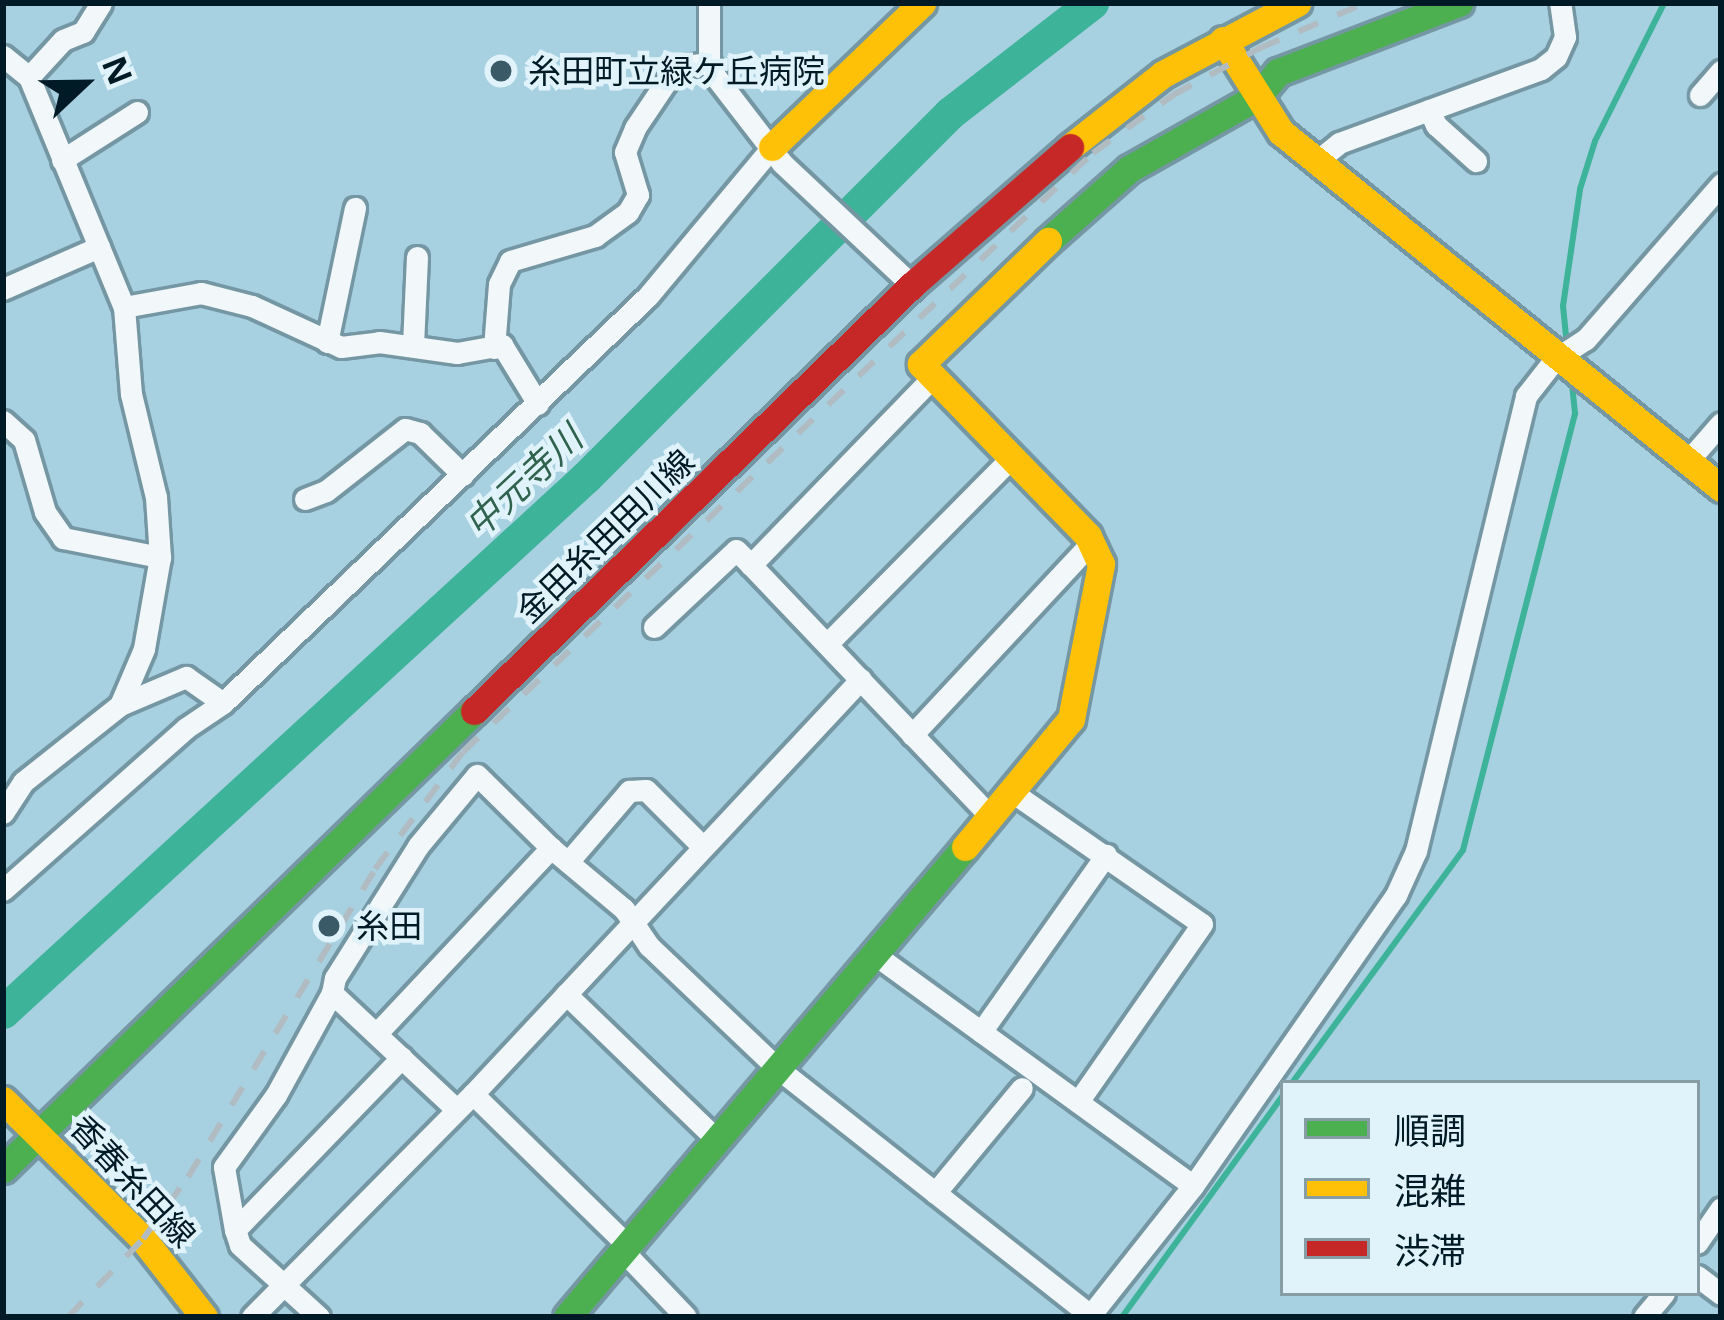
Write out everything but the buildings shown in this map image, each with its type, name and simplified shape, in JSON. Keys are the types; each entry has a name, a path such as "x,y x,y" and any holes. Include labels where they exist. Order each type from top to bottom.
{"street":[{"path":"28,77 63,40 83,32 101,3"},
{"path":"709,3 710,63 777,156 887,267 912,285"},
{"path":"3,890 186,728 223,703 538,404 648,296 922,3"},
{"name":"金田糸田田川線","path":"3,1169 21,1116 912,285 1163,74 1297,3"},
{"path":"567,1317 1012,792 1070,719 1079,698 1101,563 1091,543 921,364 1094,196 1129,169 1257,97 1278,72 1459,3"},
{"path":"1317,161 1339,143 1541,69 1556,57 1565,38 1560,3"},
{"path":"1223,40 1281,131 1555,359 1721,488"},
{"path":"3,56 28,77 124,307 131,394 156,497 160,556 144,649 120,705"},
{"path":"494,348 499,284 510,261 595,236 628,212 638,195 625,152 635,128 676,67 710,63"},
{"path":"1700,95 1721,71"},
{"path":"1429,110 1436,124 1476,161"},
{"path":"62,160 137,112"},
{"path":"319,1317 240,1245 224,1167 276,1095 332,993 335,978 418,846 477,775 559,855 624,909 632,924 776,1067 1091,1316 1193,1186 1396,895 1416,851 1526,396 1555,359 1586,339 1721,184"},
{"path":"327,342 355,208"},
{"path":"3,289 99,247"},
{"path":"413,345 417,257"},
{"path":"124,307 201,293 252,306 340,347 413,345 457,353 502,345 538,404"},
{"path":"751,565 933,377"},
{"path":"3,421 24,440 45,512 63,538 160,556"},
{"path":"1688,461 1721,423"},
{"path":"305,500 326,491 404,429 420,433 463,475"},
{"path":"828,643 1010,459"},
{"path":"912,735 1091,543"},
{"path":"654,627 736,550 991,817"},
{"path":"3,813 22,782 120,705 187,677 223,703"},
{"path":"252,1317 464,1101 861,679"},
{"path":"378,1032 629,791 646,790 703,847"},
{"path":"1012,792 1202,924 1078,1102"},
{"path":"981,1032 1106,855"},
{"path":"874,953 1193,1186"},
{"path":"332,993 402,1057 464,1101 627,1251 686,1317"},
{"path":"566,994 717,1140"},
{"path":"236,1230 402,1057"},
{"path":"935,1192 1022,1088"},
{"name":"香春糸田線","path":"21,1116 143,1239 196,1314"},
{"path":"1700,1239 1721,1208"}],"waterway":[{"name":"中元寺川","path":"3,1012 586,477 950,113 1092,3"},
{"path":"1567,346 1563,306 1580,189 1595,141 1664,3"},
{"path":"1294,1080 1463,850 1575,413 1572,383"},
{"path":"1122,1317 1280,1099"}],"railway":[{"path":"68,1317 143,1239 188,1177 375,869 463,752 1093,153 1173,95 1260,48 1365,3"}],"traffic: fast":[{"path":"1048,241 1129,169 1257,97 1278,72 1459,3"},
{"path":"3,1169 474,711"},
{"path":"567,1317 965,847"}],"traffic: slow":[{"path":"772,147 922,3"},
{"path":"1070,147 1163,74 1297,3"},
{"path":"1223,40 1281,132 1721,488"},
{"path":"965,847 1071,719 1101,564 1088,536 921,364 1048,241"},
{"path":"3,1100 143,1239 204,1317"}],"traffic: jam":[{"path":"474,711 912,285 1070,147"}],"place":[{"name":"糸田町立緑ケ丘病院","path":"501,71"},
{"name":"糸田","path":"329,926"}]}
